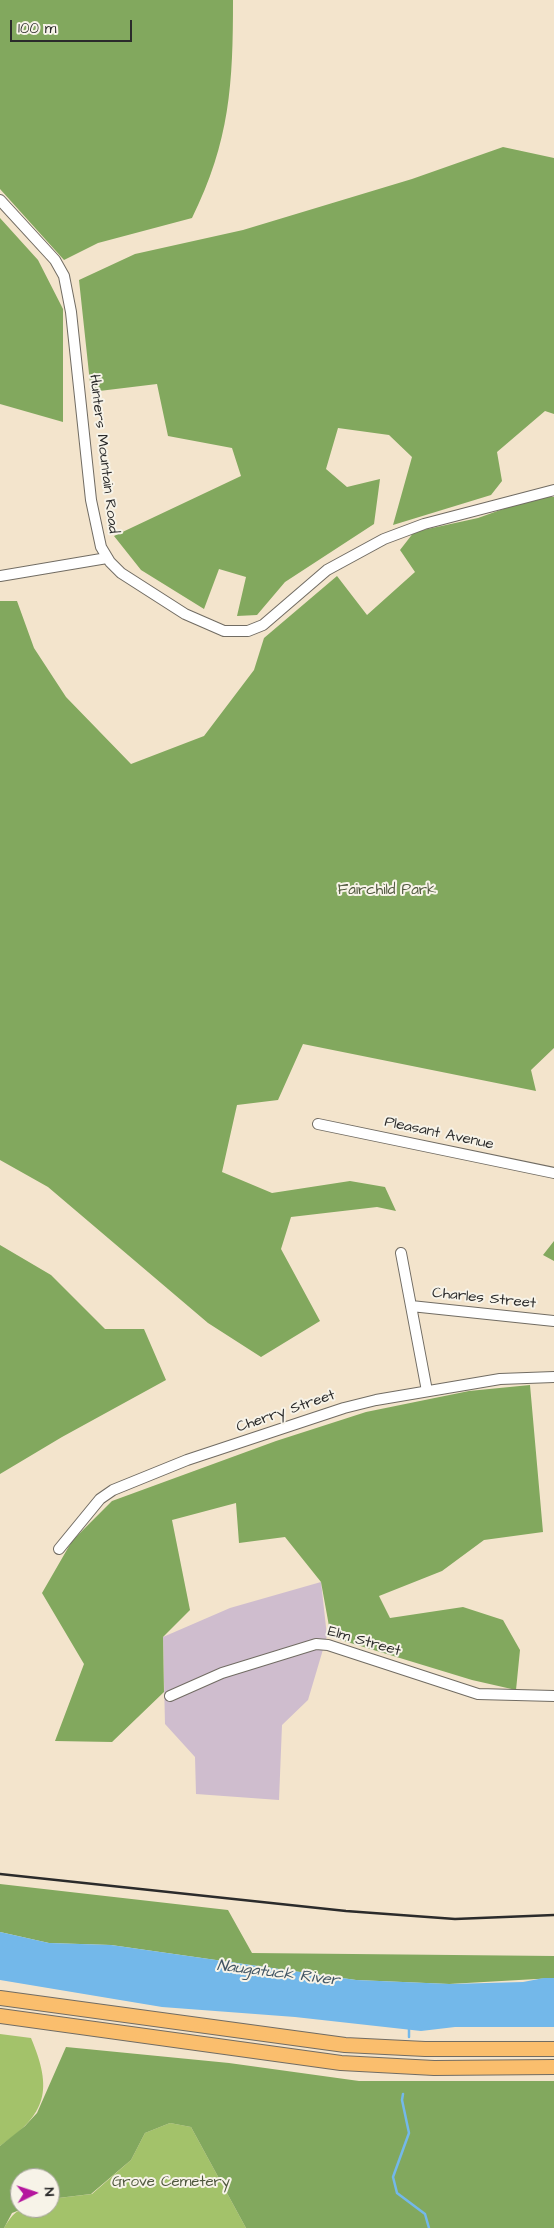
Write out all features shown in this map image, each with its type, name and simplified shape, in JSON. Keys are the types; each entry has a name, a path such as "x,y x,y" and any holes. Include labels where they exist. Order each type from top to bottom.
{"highway":[{"path":"0,1998 337,2044 425,2049 554,2049"},
{"path":"0,2016 341,2063 434,2068 554,2067"}],"street":[{"name":"Hunters Mountain Road","path":"0,200 54,260 64,276 71,312 91,500 99,542 107,558 136,584 185,614 224,631 242,632 263,625 327,570 384,539 424,524 554,490"},
{"path":"0,576 107,558"},
{"name":"Pleasant Avenue","path":"318,1124 554,1173"},
{"path":"402,1253 427,1391"},
{"name":"Charles Street","path":"412,1306 554,1321"},
{"name":"Cherry Street","path":"59,1549 91,1507 113,1490 187,1460 344,1408 427,1391 500,1379 554,1377"},
{"name":"Elm Street","path":"170,1696 222,1673 316,1644 328,1645 478,1694 554,1696"}],"shaded area":[{"path":"321,1582 327,1636 308,1700 282,1725 279,1800 196,1794 195,1757 165,1724 163,1637 230,1608"}],"green space":[{"path":"0,0 233,0 232,59 227,112 214,163 205,190 192,218 98,243 64,260 0,189"},
{"path":"503,147 554,158 554,414 545,411 497,452 502,481 491,495 393,525 412,457 389,435 338,428 326,469 347,487 380,479 374,524 285,582 257,615 237,616 246,577 219,569 204,609 141,570 114,536 241,476 232,448 168,436 157,384 91,392 79,280 135,254 243,230 412,179"},
{"path":"0,218 38,260 63,309 63,422 0,404"},
{"name":"Fairchild Park","path":"554,497 554,1048 531,1070 536,1091 303,1044 278,1100 237,1105 222,1172 272,1193 350,1181 385,1187 396,1211 377,1207 291,1217 281,1249 320,1321 261,1357 208,1323 48,1187 0,1160 0,601 17,601 34,648 66,697 131,764 204,736 254,670 264,638 337,576 367,615 415,572 400,550 414,532 478,518 517,504"},
{"path":"554,1241 554,1261 543,1255"},
{"path":"0,1245 51,1275 105,1329 144,1329 166,1380 62,1437 0,1474"},
{"path":"530,1385 543,1532 484,1540 442,1571 379,1596 390,1618 463,1607 503,1620 520,1650 516,1690 472,1680 331,1637 321,1582 285,1537 239,1543 236,1503 172,1520 190,1610 163,1637 164,1692 112,1742 55,1741 84,1664 42,1593 72,1541 112,1501 276,1441 366,1412 469,1391"},
{"path":"0,1884 228,1910 252,1953 554,1956 554,1978 449,1984 356,1980 111,1945 49,1943 0,1932"},
{"path":"0,2034 31,2038 42,2072 43,2087 41,2100 28,2123 0,2146"},
{"path":"66,2047 229,2063 359,2081 554,2081 554,2228 246,2228 191,2127 170,2123 145,2133 131,2160 91,2194 60,2198 60,2168 10,2168 10,2217 4,2228 0,2228 0,2146 25,2126 37,2113"},
{"name":"Grove Cemetery","path":"170,2123 191,2127 246,2228 4,2228 11,2218 60,2218 60,2198 92,2194 131,2160 145,2133"}],"water":[{"name":"Naugatuck River","path":"0,1932 49,1943 111,1945 356,1980 450,1984 523,1982 554,1978 554,2027 455,2027 421,2031 295,2017 162,2007 0,1980"}],"waterway":[{"path":"409,2028 409,2037"},
{"path":"403,2094 402,2100 409,2133 393,2177 397,2193 425,2214 429,2228"}],"railway":[{"path":"0,1874 346,1911 455,1919 554,1915"}]}
